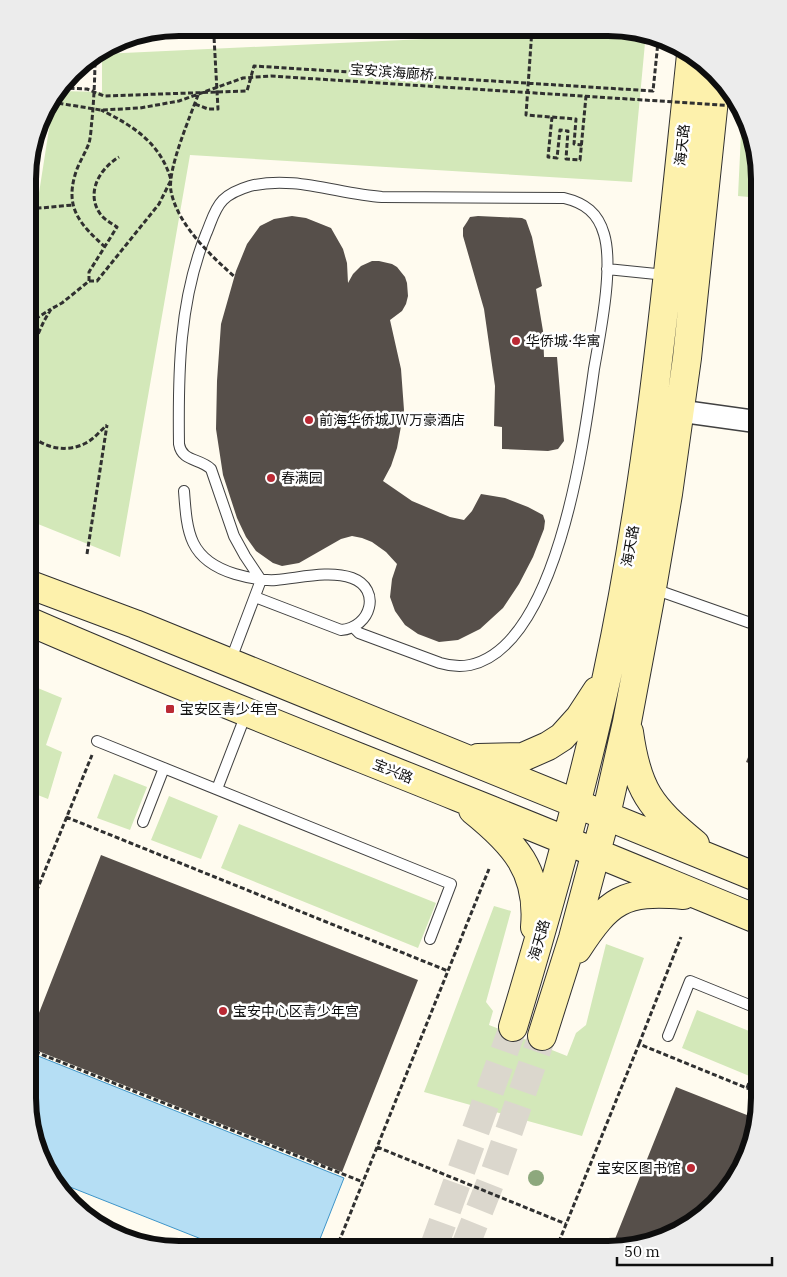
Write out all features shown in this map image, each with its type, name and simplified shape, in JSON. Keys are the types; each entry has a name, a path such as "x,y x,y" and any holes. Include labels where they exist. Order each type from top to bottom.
{"main road":[{"path":"681,56 685,109"},
{"name":"海天路","path":"513,1027 566,841 607,675 646,456 669,276 690,63"},
{"name":"海天路","path":"542,1036 564,969 596,853 627,722 652,588 680,411 721,92"},
{"path":"36,587 135,624 750,874"},
{"path":"119,661 135,624"},
{"name":"宝兴路","path":"36,625 119,661 750,916"},
{"path":"467,758 523,757 548,746 562,737 580,717 607,675"},
{"path":"627,722 632,756 645,792 668,821 713,859"},
{"path":"455,796 494,827 510,843 522,859 531,881 537,911 533,960"},
{"path":"564,969 594,923 619,901 632,896 658,893 702,896"}],"street":[{"path":"680,411 751,421"}],"lane":[{"path":"260,580 244,556 234,536 211,469 207,465 183,454 180,451 179,444 178,398 182,326 190,281 201,246 214,214 222,201 231,194 250,186 285,183 382,197 564,198 585,205 592,211 599,222 606,242 607,269 588,411 571,501 559,547 542,588 521,625 504,646 491,656 478,662 461,666 445,665 428,660 359,633 354,628"},
{"path":"607,269 669,276"},
{"path":"184,490 187,528 200,554 210,562 224,570 260,580 326,575 347,577 356,580 366,589 370,602 367,614 359,625 354,628 341,630 255,597"},
{"path":"230,663 260,580"},
{"path":"652,588 751,623"},
{"path":"217,789 247,713"},
{"path":"97,741 451,884 430,938"},
{"path":"143,822 164,768"},
{"path":"668,1036 690,981 750,1005"}],"path":[{"path":"531,36 526,115 576,119 574,144 582,144"},
{"path":"195,104 208,109 218,109 214,37"},
{"path":"69,88 87,89 104,96 247,92 254,66 653,91 658,45"},
{"path":"95,64 95,93 89,142 75,174 72,191 73,205 77,217 85,228 105,247"},
{"name":"宝安滨海廊桥","path":"58,103 102,110 160,105 243,78 271,76 586,96 719,89"},
{"path":"36,318 62,303 89,281 97,281 159,204 170,180 181,141 198,94"},
{"path":"552,117 548,157 557,158 560,130 568,131 566,158 580,160 586,96"},
{"path":"102,110 125,123 147,139 162,157 167,167 170,191 176,207 187,225 213,257 235,277"},
{"path":"89,281 89,272 117,227 100,214 94,193 96,182 111,162 119,158"},
{"path":"36,208 73,205"},
{"path":"36,336 51,309"},
{"path":"36,439 51,447 62,449 77,447 88,442 107,425 87,554"},
{"path":"36,892 97,741"},
{"path":"66,817 448,970"},
{"path":"339,1241 489,869"},
{"path":"559,1241 681,937"},
{"path":"638,1044 750,1089"},
{"path":"36,1052 363,1182"},
{"path":"747,1088 750,1080"},
{"path":"377,1147 566,1224"}],"green space":[{"path":"490,36 608,36 638,40 645,43 632,182 190,155 120,557 36,523 36,212 51,116 67,91 102,92 102,59 111,54"},
{"path":"741,128 750,160 751,197 738,196"},
{"path":"36,687 62,698 46,745 62,752 48,799 36,794"},
{"path":"114,774 147,787 130,830 97,818"},
{"path":"169,796 218,816 201,859 151,840"},
{"path":"239,824 436,903 418,948 221,868"},
{"path":"494,906 511,911 486,1002 493,1011 489,1025 567,1056 576,1033 586,1025 606,944 644,958 582,1136 424,1092"},
{"path":"697,1010 750,1031 750,1076 682,1048"}],"water":[{"path":"36,1055 344,1178 319,1241 206,1241 66,1186 47,1153 39,1126 36,1098"}],"building":[{"name":"前海华侨城JW万豪酒店","path":"292,216 306,218 331,228 343,249 347,263 348,283 361,266 372,261 392,264 405,277 408,296 406,304 402,311 390,320 401,369 404,410 397,448 391,466 383,481 412,501 450,517 464,520 472,511 481,494 505,498 543,515 545,521 544,529 533,557 519,584 503,608 480,629 458,640 439,642 418,634 405,625 395,611 390,597 392,579 397,564 386,552 372,542 352,536 341,539 299,563 282,566 273,563 256,551 246,537 237,518 223,475 216,429 221,324 236,271 247,244 260,226 274,219"},
{"name":"华侨城·华寓","path":"470,217 522,218 526,220 532,237 542,286 536,289 543,331 544,357 557,357 564,441 558,449 548,451 502,449 502,427 494,426 495,386 484,309 463,236 463,228"},
{"path":"750,752 750,764 746,762"},
{"name":"宝安中心区青少年宫","path":"101,855 418,980 342,1172 36,1050 36,1021"},
{"name":"宝安区图书馆","path":"676,1087 749,1116 743,1144 736,1161 727,1177 702,1205 679,1222 663,1230 636,1238 614,1240"}],"tunnel":[{"path":"436,1241 513,1027"},
{"path":"467,1241 495,1171 542,1036"}],"place":[{"name":"华侨城·华寓","path":"516,341"},
{"name":"前海华侨城JW万豪酒店","path":"309,420"},
{"name":"春满园","path":"271,478"},
{"name":"宝安区青少年宫","path":"170,709"},
{"name":"宝安中心区青少年宫","path":"223,1011"},
{"name":"宝安区图书馆","path":"691,1168"}]}
